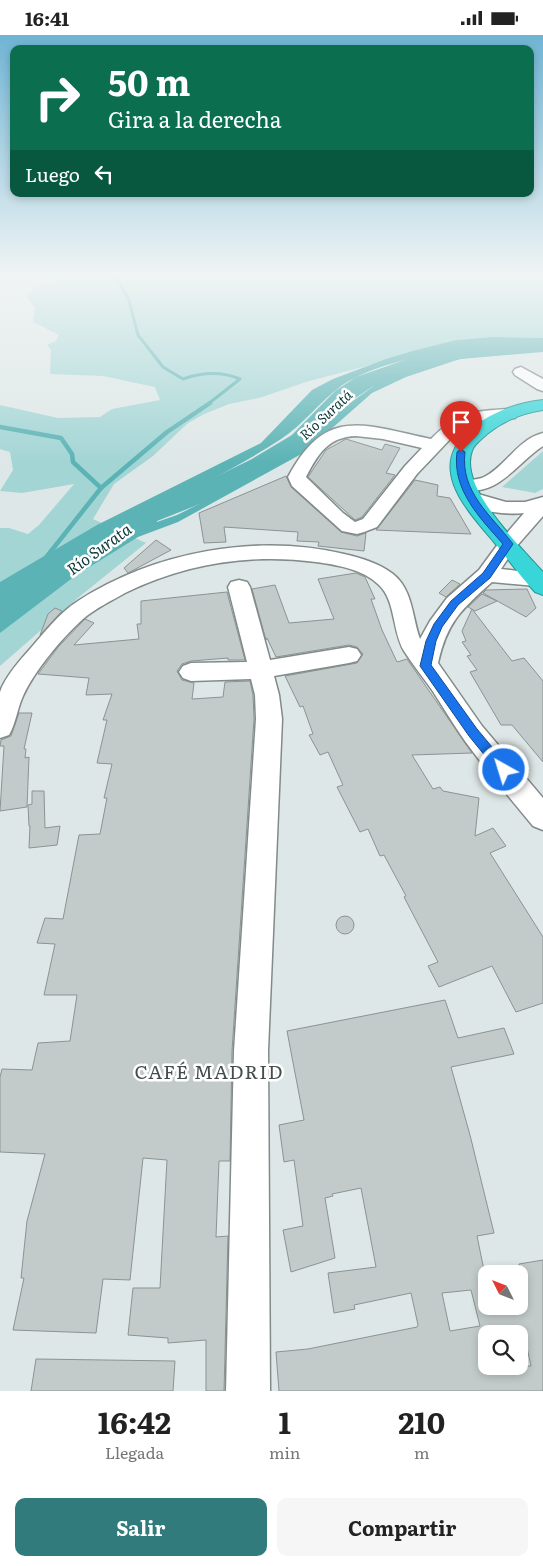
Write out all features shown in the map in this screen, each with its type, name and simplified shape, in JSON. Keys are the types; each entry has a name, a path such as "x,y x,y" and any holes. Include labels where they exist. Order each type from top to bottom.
{"highway":[{"path":"540,583 488,522 467,491 459,465 461,452 468,442 482,429 495,420 509,414 543,405"}],"street":[{"path":"521,372 543,386"},
{"path":"433,445 360,431 334,434 315,448 297,477 336,517 349,527 357,528 370,523 433,445 449,430 474,416 509,414"},
{"path":"467,491 490,483 500,476 522,453 543,438"},
{"path":"467,491 487,505 506,508 526,508 543,504"},
{"path":"425,666 431,641 438,626 455,603 487,575 508,544 543,504"},
{"path":"0,728 1,721 19,679 31,662 72,617 93,601 151,571 185,562 221,556 260,553 298,553 324,557 357,564 386,579 395,591 403,609 410,643 425,666 440,683 473,733 543,818"},
{"path":"487,575 540,583"},
{"path":"239,587 267,695 269,722 251,1051 248,1391"},
{"path":"191,672 260,670 349,655"}],"shaded area":[{"path":"58,337 489,337 456,340 416,350 363,367 309,381 259,398 229,404 188,423 153,456 114,484 93,519 146,543 79,597 0,666 0,528 9,528 28,534 39,525 74,484 22,493 0,491 13,470 10,452 0,449 0,405 58,418 100,417 112,409 160,400 155,387 103,376 50,374 51,350 47,345 56,341"},
{"path":"543,451 543,489 535,493 502,487"}],"water":[{"name":"Río Surata","path":"489,337 543,338 543,352 460,359 406,377 372,393 305,452 178,522 138,537 75,576 0,633 0,582 97,525 261,443 312,390 333,379 416,350 456,340","holes":["495,347 442,358 378,383 339,411 320,431 294,453 250,479 177,515 157,522 158,509 251,458 281,439 297,427 333,392 356,377 374,369 415,357 458,350"]}],"building":[{"path":"346,439 382,450 385,444 400,448 386,473 395,475 362,517 355,520 308,477 326,450"},
{"path":"286,476 291,487 341,532 357,536 366,533 364,551 318,546 319,542 297,541 298,532 224,527 226,542 204,543 199,513"},
{"path":"415,480 438,485 437,496 450,498 471,534 376,530"},
{"path":"156,540 171,550 128,573 124,568"},
{"path":"356,573 365,577 375,599 371,599 382,630 397,662 407,659 472,753 412,755 433,789 440,787 443,791 479,798 475,836 493,828 506,846 490,853 543,937 543,1003 516,1012 492,966 439,987 428,966 438,962 404,897 406,896 384,855 380,856 368,829 360,832 337,787 343,785 328,752 320,755 309,735 313,734 303,706 300,707 285,676 357,663 363,654 357,647 349,645 276,657 267,638 266,640 252,589 275,585 289,623 334,619 318,579"},
{"path":"452,580 460,584 446,597 439,593"},
{"path":"527,589 536,608 526,617 483,593 486,590"},
{"path":"227,592 245,660 228,660 228,658 191,661 182,664 177,671 182,680 194,683 192,699 223,697 225,682 250,681 253,695 254,719 232,1051 230,1161 219,1161 216,1237 228,1236 224,1391 206,1391 206,1340 168,1343 168,1338 128,1335 133,1288 160,1288 167,1160 143,1158 130,1280 103,1279 96,1333 13,1330 24,1278 21,1278 27,1221 45,1154 0,1152 0,1077 2,1069 32,1070 38,1043 70,1041 77,995 44,995 55,944 37,943 45,918 63,919 79,835 100,834 107,798 104,798 112,764 97,763 107,720 103,720 112,694 86,695 89,678 38,674 59,646 85,619 94,623 74,645 139,639 137,624 141,624 141,601"},
{"path":"482,594 497,601 475,611 468,607"},
{"path":"55,608 62,611 40,635 48,614"},
{"path":"472,609 512,661 524,658 543,681 543,762 512,725 501,725 470,672 477,670 467,656 471,655 462,642 466,641 462,631"},
{"path":"19,713 32,713 24,749 26,749 25,758 29,757 27,807 0,811 4,746 0,746 1,740 11,736"},
{"path":"32,791 44,791 45,828 60,826 57,845 29,848 30,826 28,805 32,804"},
{"path":"345,916 351,919 354,925 351,931 345,934 339,931 336,925 339,919"},
{"path":"445,1000 458,1038 504,1028 514,1054 451,1067 494,1233 477,1236 483,1265 478,1265 478,1315 528,1315 528,1265 519,1264 543,1260 543,1391 279,1391 276,1352 308,1349 417,1327 418,1325 411,1293 354,1305 355,1309 334,1313 328,1273 376,1267 361,1188 332,1194 333,1196 325,1198 335,1258 291,1272 283,1230 303,1226 294,1160 284,1162 279,1125 304,1120 287,1031"},
{"path":"36,1359 175,1361 173,1391 31,1391"}],"waterway":[{"path":"140,337 163,367 183,379 212,373 240,379 208,404"},
{"name":"Río Suratá","path":"117,536 142,517 206,492 261,464 301,440 343,396 364,382 419,361 493,347 543,345"},
{"path":"101,488 167,432 210,403"},
{"path":"0,427 61,438 72,454 73,462 101,488"},
{"path":"44,560 101,488"}],"district":[{"name":"CAFÉ MADRID","path":"209,1072"}],"route":[{"path":"461,452 459,465 464,485 488,522 508,544 487,575 455,603 438,626 431,641 425,666 440,683 473,733 504,770"}]}
